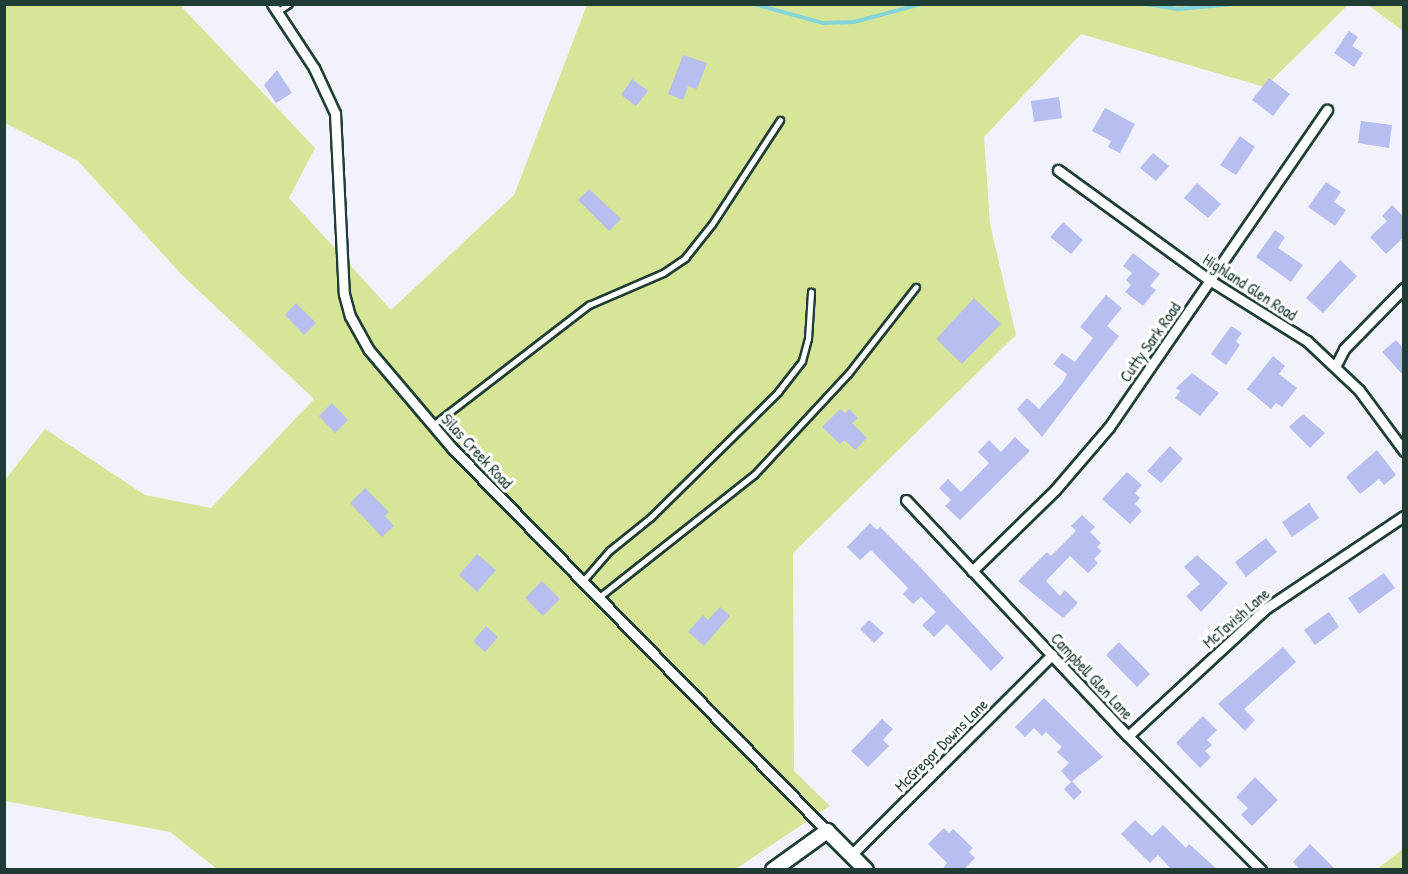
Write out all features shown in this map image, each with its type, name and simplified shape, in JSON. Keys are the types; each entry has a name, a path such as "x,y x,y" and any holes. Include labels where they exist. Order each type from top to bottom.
{"street":[{"name":"Silas Creek Road","path":"275,8 330,97 335,113 340,176 340,261 350,316 369,350 432,426 582,583 827,831"},
{"name":"Cutty Sark Road","path":"972,571 1055,490 1109,427 1327,110"},
{"name":"Highland Glen Road","path":"1058,170 1211,281 1307,341 1359,390 1404,451"},
{"path":"1335,367 1344,350 1404,288"},
{"name":"Campbell Glen Lane","path":"906,500 1128,736 1261,870"},
{"name":"McTavish Lane","path":"1128,736 1265,609 1404,516"},
{"name":"McGregor Downs Lane","path":"851,855 1052,656"},
{"path":"773,870 827,831 866,870"}],"lane":[{"path":"275,8 289,4"},
{"path":"432,426 589,305 663,273 685,258 712,224 780,120"},
{"path":"597,598 683,527 754,475 848,374 916,287"},
{"path":"582,583 609,551 705,464 796,369 808,339 811,292"}],"green space":[{"path":"4,5 180,5 315,148 289,198 391,310 514,195 587,5 1348,5 1265,87 1081,34 984,137 990,224 1016,335 793,553 794,771 830,806 734,870 217,869 170,832 5,801 5,480 45,429 145,495 211,508 314,399 182,275 78,161 5,123"},
{"path":"1368,5 1403,5 1403,31"},
{"path":"1403,849 1403,869 1377,869"}],"building":[{"path":"1349,31 1358,37 1352,46 1363,53 1354,67 1334,53"},
{"path":"683,55 707,63 697,89 688,86 683,100 668,94"},
{"path":"277,70 292,93 276,103 264,85"},
{"path":"1269,78 1290,94 1273,116 1252,100"},
{"path":"632,79 648,91 636,106 621,95"},
{"path":"1059,97 1062,118 1034,122 1031,101"},
{"path":"1105,108 1135,124 1120,153 1108,147 1111,141 1092,131"},
{"path":"1361,121 1392,125 1389,148 1358,143"},
{"path":"1240,136 1255,147 1236,175 1220,165"},
{"path":"1153,153 1169,166 1156,181 1140,168"},
{"path":"1326,182 1341,192 1334,202 1346,210 1335,226 1308,207"},
{"path":"1197,183 1221,204 1208,218 1184,198"},
{"path":"589,189 621,219 609,231 578,200"},
{"path":"1392,205 1404,217 1404,237 1386,254 1370,237 1387,221 1382,216"},
{"path":"1063,222 1083,240 1071,254 1050,237"},
{"path":"1275,230 1285,237 1278,248 1303,265 1291,282 1256,257"},
{"path":"1133,253 1160,274 1150,286 1156,290 1143,306 1125,292 1131,285 1126,280 1132,273 1123,266"},
{"path":"1340,260 1357,276 1323,313 1306,298"},
{"path":"1106,295 1122,308 1107,326 1119,336 1042,437 1017,409 1027,398 1039,409 1063,382 1067,374 1053,364 1062,353 1075,362 1093,338 1080,327"},
{"path":"974,298 1001,324 962,364 936,339"},
{"path":"296,303 316,323 304,335 285,315"},
{"path":"1231,326 1242,333 1236,341 1240,345 1226,365 1211,354"},
{"path":"1396,340 1404,349 1404,376 1382,352"},
{"path":"1273,356 1285,366 1279,374 1297,388 1282,407 1276,403 1271,409 1247,389"},
{"path":"1192,373 1219,393 1200,416 1175,398 1180,391 1176,388"},
{"path":"332,403 348,420 335,433 319,416"},
{"path":"840,409 845,413 849,409 858,418 852,423 867,438 855,450 844,440 840,444 822,427"},
{"path":"1303,414 1325,433 1310,448 1289,427"},
{"path":"1015,437 1030,451 960,520 945,506 951,500 939,488 948,479 961,492 989,463 978,452 989,440 1001,452"},
{"path":"1170,446 1183,459 1161,483 1147,471"},
{"path":"1377,450 1396,475 1384,485 1379,479 1360,494 1346,477"},
{"path":"1127,472 1142,485 1135,493 1140,498 1135,504 1142,511 1130,524 1102,499"},
{"path":"365,488 389,512 385,516 394,526 382,537 350,503"},
{"path":"1309,503 1319,518 1292,537 1282,522"},
{"path":"1082,515 1095,527 1090,532 1101,543 1097,547 1102,551 1094,559 1098,563 1088,573 1070,556 1046,581 1060,596 1065,590 1078,603 1063,618 1018,581 1047,552 1051,556 1076,531 1071,526"},
{"path":"870,523 877,530 880,527 920,567 1004,658 991,671 947,624 934,637 922,625 936,612 921,597 913,604 903,594 908,588 871,550 860,560 847,547"},
{"path":"1266,538 1277,552 1246,577 1235,562"},
{"path":"477,554 496,570 477,592 459,575"},
{"path":"1197,555 1228,583 1201,612 1186,596 1200,584 1184,567"},
{"path":"1384,573 1395,588 1359,614 1348,598"},
{"path":"542,581 560,599 543,616 525,598"},
{"path":"720,607 730,616 704,646 688,632 703,615 708,620"},
{"path":"1329,612 1339,627 1315,645 1304,630"},
{"path":"869,620 884,633 874,643 860,629"},
{"path":"486,626 498,637 485,652 473,641"},
{"path":"1119,642 1150,674 1137,687 1106,655"},
{"path":"1283,647 1296,662 1244,709 1255,720 1245,731 1218,704"},
{"path":"1044,698 1103,757 1071,782 1061,771 1069,763 1057,752 1062,747 1046,732 1042,736 1034,728 1025,737 1015,727"},
{"path":"1203,716 1217,730 1207,740 1212,745 1205,751 1211,757 1200,768 1176,743"},
{"path":"882,719 893,729 883,740 889,746 868,767 851,751"},
{"path":"1255,777 1278,800 1252,826 1241,815 1248,808 1236,797"},
{"path":"1072,781 1082,792 1074,800 1064,789"},
{"path":"1135,820 1152,836 1163,825 1186,848 1189,844 1218,870 1172,870 1158,855 1150,863 1121,834"},
{"path":"944,828 949,833 953,829 973,848 969,852 975,858 963,870 942,870 947,863 928,844"},
{"path":"1310,844 1336,870 1301,870 1293,862"}],"waterway":[{"path":"754,4 823,23 854,22 921,4"},
{"path":"1146,4 1179,9 1234,4"}]}
